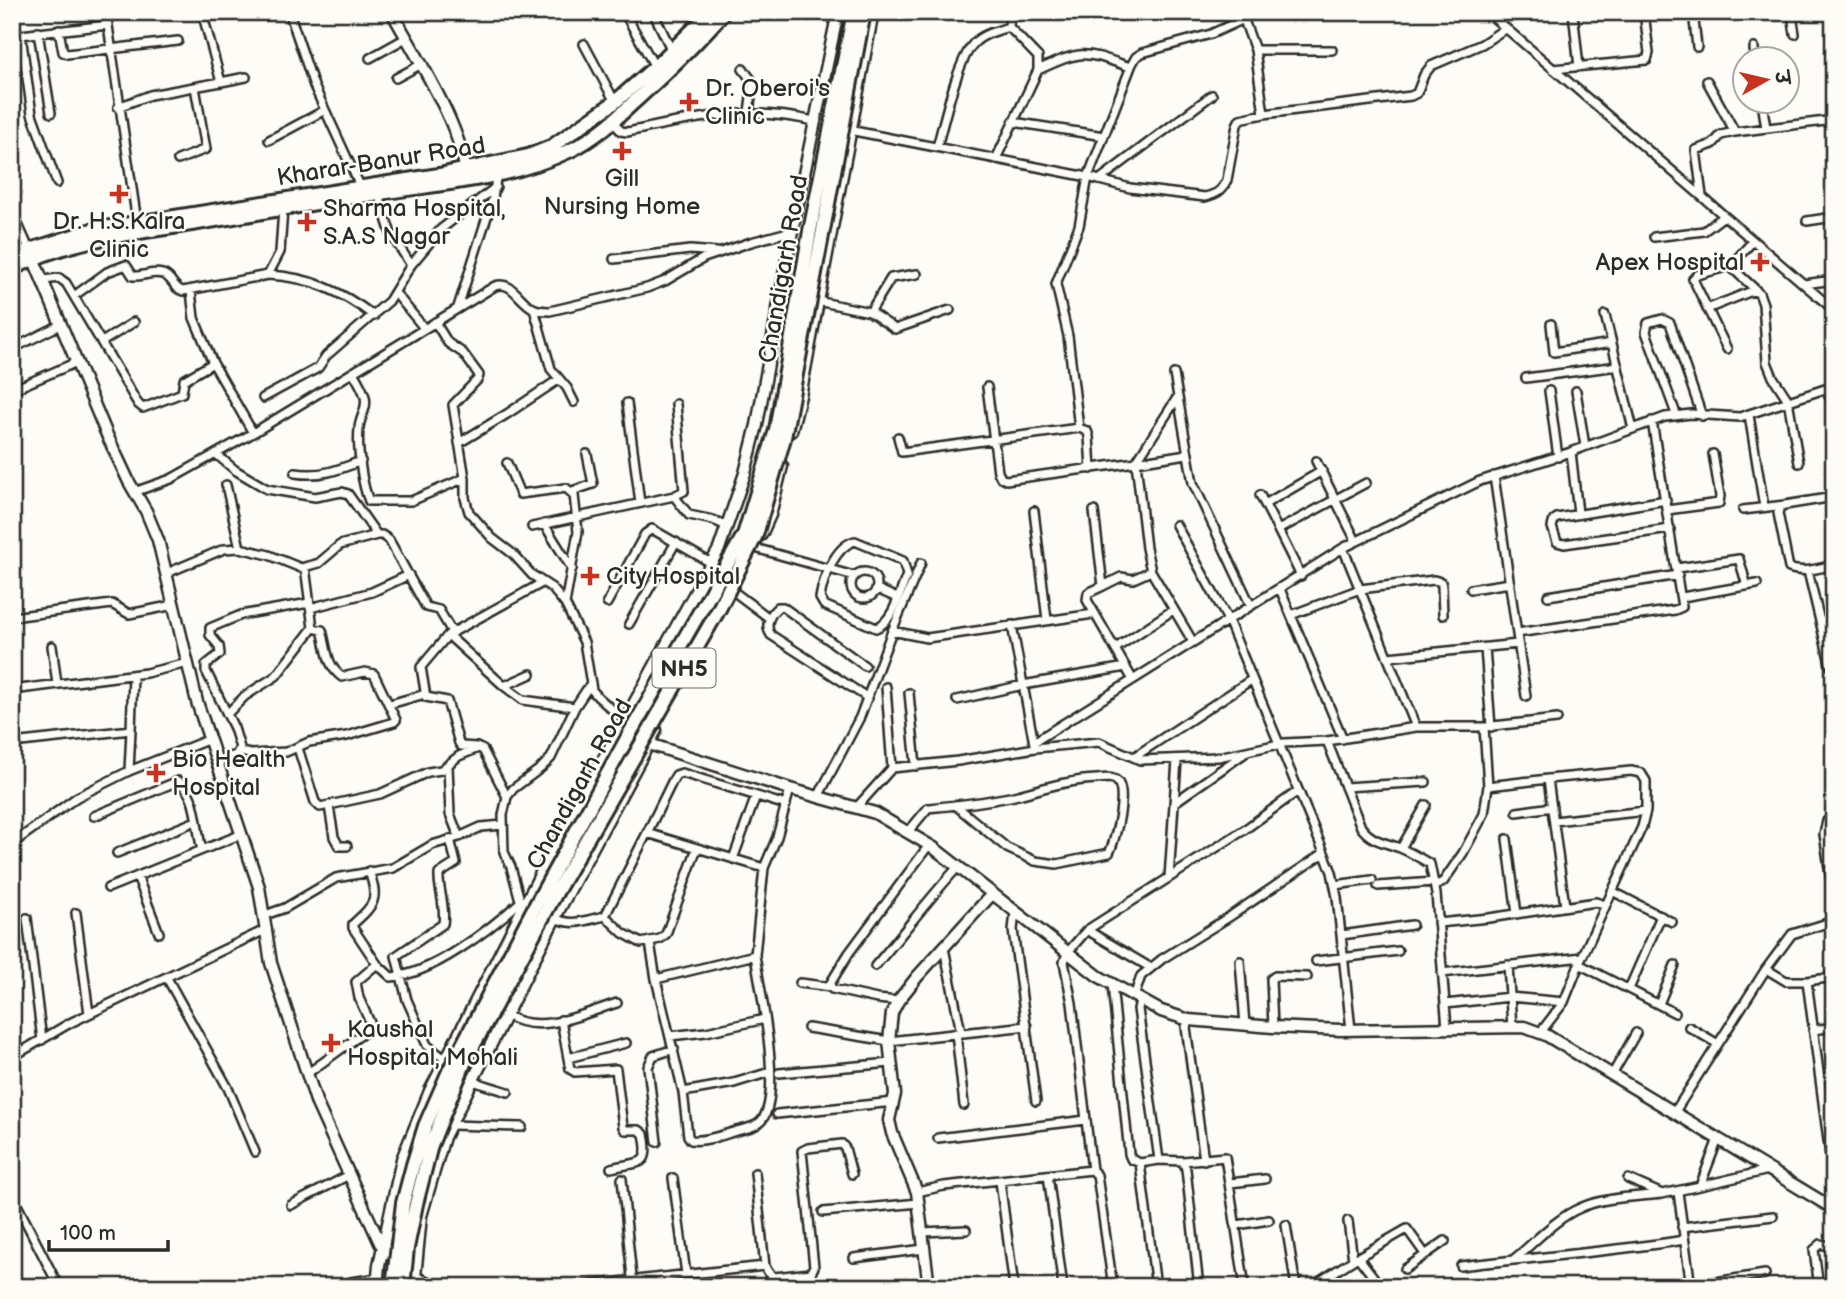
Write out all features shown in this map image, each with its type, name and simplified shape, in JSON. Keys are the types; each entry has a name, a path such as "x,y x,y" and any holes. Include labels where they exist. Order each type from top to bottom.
{"highway":[{"path":"497,175 540,163 572,150 613,122 678,62 705,18 724,12"},
{"name":"Chandigarh Road","path":"393,1287 403,1203 425,1126 450,1069 623,745 744,535 776,430 810,231 854,12"},
{"name":"NH5","path":"403,1287 416,1204 431,1145 465,1061 557,891 719,609 757,536 784,438 864,12"},
{"name":"Kharar-Banur Road","path":"12,256 32,253 92,230 136,222 360,186 466,175 497,175 551,148 615,102 705,18"},
{"path":"12,269 32,253 75,244 378,193 466,175"}],"street":[{"path":"118,12 106,13 136,222"},
{"path":"202,12 220,82"},
{"path":"289,12 305,64 360,186"},
{"path":"392,12 455,129 466,175"},
{"path":"624,12 655,67"},
{"path":"653,12 672,51"},
{"path":"343,1287 351,1282 378,1282 401,1158 446,1060 522,906 711,563 727,526 745,473 757,425 792,231 838,12"},
{"path":"415,1281 421,1216 444,1137 555,918 733,591 770,515 800,396 873,12"},
{"path":"996,159 1038,70 1038,57 1009,27 1010,12"},
{"path":"1487,12 1834,310"},
{"path":"1573,12 1579,67"},
{"path":"1553,69 1647,60 1649,53 1644,12"},
{"path":"1693,12 1698,47"},
{"path":"1794,34 1791,14 1812,12"},
{"path":"1079,428 1072,359 1056,284 1079,226 1088,177 1130,67 1142,53 1211,34 1243,16 1255,50 1264,114"},
{"path":"12,36 108,24"},
{"path":"937,147 956,78 973,44 987,34 1009,27"},
{"path":"849,130 1141,190 1196,196 1216,194 1227,180 1240,120 1248,116 1411,96 1417,93 1431,66 1482,44 1506,28"},
{"path":"59,30 63,52 66,54 178,41"},
{"path":"38,32 51,113"},
{"path":"21,34 32,114 57,183"},
{"path":"370,58 406,37"},
{"path":"583,44 615,102"},
{"path":"1255,50 1332,50"},
{"path":"1038,70 1072,54 1086,53 1130,67"},
{"path":"396,78 420,65"},
{"path":"743,69 753,82 749,112"},
{"path":"118,107 150,95 246,77"},
{"path":"1707,81 1735,132"},
{"path":"178,160 206,149 195,87"},
{"path":"1099,180 1212,94"},
{"path":"269,140 325,110"},
{"path":"613,122 621,131 627,132 711,115 749,112 814,121"},
{"path":"1764,116 1766,128"},
{"path":"1702,197 1696,150 1713,144 1721,135 1834,120"},
{"path":"1013,122 1104,136"},
{"path":"263,398 318,368 326,356 373,316 396,294 411,265 441,229 497,175"},
{"path":"458,307 497,175"},
{"path":"378,193 391,234 411,265"},
{"path":"268,275 280,252 283,209"},
{"path":"12,211 44,280 107,435 146,511 167,573 197,702 259,887 271,963 317,1104 383,1249 415,1281 443,1287"},
{"path":"1654,237 1704,231 1724,216"},
{"path":"1807,221 1834,217"},
{"path":"534,309 550,311 647,288 665,281 704,258 792,231 829,240"},
{"path":"1727,349 1694,283 1695,276 1730,266 1753,241"},
{"path":"614,260 690,250 721,252"},
{"path":"74,296 107,272 126,265 133,276 162,274 169,277 178,290 191,290 205,285 268,275 304,279 333,289 373,316"},
{"path":"1730,266 1762,297 1767,362 1788,400 1799,463"},
{"path":"870,312 891,278 917,274"},
{"path":"44,280 62,279 138,404 143,408 182,393 184,380 213,362"},
{"path":"1804,284 1834,280"},
{"path":"134,492 171,479 216,454 458,307 501,284 508,285 534,309 551,369 567,388 573,401"},
{"path":"191,290 194,318 213,362 253,433"},
{"path":"1707,309 1756,291"},
{"path":"396,294 424,328"},
{"path":"817,301 870,312 895,329 950,310"},
{"path":"1605,315 1633,429"},
{"path":"1676,414 1646,332 1648,323 1662,319 1670,323 1702,416"},
{"path":"102,342 134,322"},
{"path":"435,322 448,343 463,353 479,375 453,402 465,478 466,504 474,519 492,538 513,554 527,571 552,588 565,604 584,642 590,683 598,697 649,744 875,813 929,845 1015,913 1112,984 1161,1011 1189,1020 1245,1026 1351,1030 1524,1027 1540,1033 1612,1075 1829,1206 1834,1197"},
{"path":"12,349 62,324"},
{"path":"1551,324 1554,352 1612,343"},
{"path":"12,390 77,362"},
{"path":"1527,378 1618,366"},
{"path":"353,372 366,399 359,428 361,461 369,501"},
{"path":"1174,374 1186,454 1198,496 1251,606"},
{"path":"459,443 558,380"},
{"path":"986,387 998,472 1003,479 1186,454"},
{"path":"1035,745 1343,548 1494,477 1676,414 1724,418 1749,415 1830,388 1834,407"},
{"path":"1549,391 1558,457"},
{"path":"1576,391 1585,446"},
{"path":"1177,398 1136,462 1147,558 1151,570 1193,642"},
{"path":"627,403 640,503"},
{"path":"532,527 681,494 685,487 676,404"},
{"path":"1749,415 1764,507"},
{"path":"1517,633 1679,610 1682,607 1652,421"},
{"path":"898,438 902,452 1079,428 1087,431 1089,436 1091,469"},
{"path":"1571,452 1578,513"},
{"path":"216,454 235,470 267,488 315,497 345,493 377,535"},
{"path":"507,463 520,494 566,488 572,491 593,484 587,454"},
{"path":"1667,510 1719,503 1713,454"},
{"path":"295,473 328,474 361,461"},
{"path":"1316,461 1356,541"},
{"path":"1265,504 1322,471"},
{"path":"1494,477 1525,696"},
{"path":"358,508 369,501 411,501 465,478"},
{"path":"1278,530 1366,484"},
{"path":"226,485 240,548"},
{"path":"565,604 578,518 572,491"},
{"path":"1261,495 1301,576"},
{"path":"674,496 689,515 727,526"},
{"path":"1743,510 1834,497"},
{"path":"1666,500 1578,513 1554,520 1552,527 1561,544 1671,529"},
{"path":"1785,505 1780,507 1778,513 1789,568 1795,571 1834,565"},
{"path":"1034,511 1047,620"},
{"path":"1094,511 1103,586"},
{"path":"544,524 572,569"},
{"path":"1176,525 1228,620 1324,853 1335,885 1351,1030"},
{"path":"607,603 645,534 652,530 711,563"},
{"path":"167,573 224,549 240,548 305,568 320,564 340,545 382,535 389,540 426,607 439,610 450,633 503,686 523,700 575,707"},
{"path":"855,541 903,561 907,575 883,624 876,628 824,606 820,598 830,568 842,548 855,541"},
{"path":"629,624 676,542"},
{"path":"755,548 854,576"},
{"path":"1343,548 1416,727"},
{"path":"1548,596 1740,559 1747,586"},
{"path":"818,797 868,698 892,631 921,563"},
{"path":"226,714 245,696 276,676 313,628 305,568"},
{"path":"1133,680 1094,614 1087,596 1121,577 1133,579 1151,570"},
{"path":"1808,570 1834,672"},
{"path":"862,571 871,573 877,579 877,589 869,597 857,596 851,588 854,576 862,571"},
{"path":"239,752 237,735 206,671 206,665 220,654 219,646 210,635 211,628 241,615 364,595 409,575"},
{"path":"1291,615 1360,589 1437,580 1442,586 1443,615"},
{"path":"480,748 461,746 447,701 430,699 425,694 421,667 450,633 542,583"},
{"path":"1471,589 1510,583"},
{"path":"1682,597 1757,584"},
{"path":"877,589 897,598"},
{"path":"1280,589 1343,739"},
{"path":"733,591 769,618"},
{"path":"12,617 112,604 129,614 174,605"},
{"path":"865,666 783,607 778,607 769,618 768,628 771,635 868,698"},
{"path":"1115,648 1173,610"},
{"path":"892,631 927,638 1094,614"},
{"path":"1821,622 1834,620"},
{"path":"1012,625 1035,745"},
{"path":"218,760 239,752 274,753 298,748 314,741 347,736 394,722 395,715 374,674 365,672 342,677 337,674 327,654 322,630 313,628"},
{"path":"1388,657 1518,644"},
{"path":"52,646 57,684"},
{"path":"1335,885 1434,884 1443,882 1457,862 1484,814 1488,786 1485,648"},
{"path":"12,690 133,675 188,663"},
{"path":"957,700 1126,667"},
{"path":"503,686 531,674"},
{"path":"129,771 133,675"},
{"path":"1133,757 1251,680"},
{"path":"507,797 551,758 575,707 590,683"},
{"path":"886,687 892,768"},
{"path":"909,693 916,766"},
{"path":"390,704 425,694"},
{"path":"856,808 892,768 1035,745 1099,742 1140,760 1177,760 1218,757 1279,744 1327,741 1416,727 1488,727 1557,719"},
{"path":"12,743 131,730"},
{"path":"13,843 67,803 129,771 210,739"},
{"path":"1327,741 1367,836 1430,864 1447,1028"},
{"path":"298,748 317,806 330,806 380,793 448,766 455,758 480,748"},
{"path":"480,748 507,797 503,825 504,852 522,906"},
{"path":"1175,802 1248,751"},
{"path":"1169,878 1177,760"},
{"path":"448,766 450,814 459,837"},
{"path":"1488,786 1631,771 1641,773 1646,781 1646,811 1642,827 1564,1002 1540,1033"},
{"path":"555,918 579,923 605,916 676,775 688,774 786,805"},
{"path":"908,832 925,810 955,805 1016,796 1079,780 1113,779 1119,782 1122,788 1121,807 1109,853 1057,864 1035,862 1007,848 955,805"},
{"path":"1549,779 1565,906"},
{"path":"94,816 178,780 190,795 202,850"},
{"path":"1345,787 1426,782"},
{"path":"650,943 683,1092 688,1136 696,1141 756,1125 761,1121 775,1072 755,955 764,868 777,837 790,789"},
{"path":"1113,1287 1097,1175 1091,1170 1072,1003 1064,962 1087,930 1244,830 1298,791"},
{"path":"733,859 755,796"},
{"path":"1401,849 1426,805"},
{"path":"330,806 334,837 339,846 347,846"},
{"path":"1517,812 1552,807"},
{"path":"1554,821 1646,811"},
{"path":"1834,819 1827,821 1824,834 1834,901"},
{"path":"117,853 196,821"},
{"path":"265,915 285,908 336,878 400,865 432,845 481,827 503,825"},
{"path":"12,826 13,843"},
{"path":"647,833 764,868"},
{"path":"108,888 242,834"},
{"path":"446,1060 427,1045 400,977 396,956 443,924 444,902 438,878 439,874 456,863 450,839"},
{"path":"1507,839 1517,914"},
{"path":"831,987 837,971 849,953 929,845"},
{"path":"605,916 622,933 641,943 650,943 666,934 696,848"},
{"path":"1160,1160 1138,1009 1141,976 1324,853"},
{"path":"875,966 919,915 935,891 958,867"},
{"path":"369,871 376,890 375,900 353,924 353,928 377,964 391,978 414,974 475,940 522,906"},
{"path":"137,876 159,933"},
{"path":"1612,891 1672,922"},
{"path":"929,1287 917,1192 889,1120 895,1085 889,1041 892,1013 898,1001 992,894"},
{"path":"1438,923 1596,902 1605,905"},
{"path":"76,913 89,1014"},
{"path":"1015,913 1013,930 1036,1101"},
{"path":"1629,989 1661,916"},
{"path":"27,918 42,1040"},
{"path":"1674,1112 1766,969 1792,934 1834,921"},
{"path":"1342,935 1412,925"},
{"path":"12,1057 89,1014 267,929"},
{"path":"1087,930 1151,968"},
{"path":"944,948 958,1033 964,1105"},
{"path":"1316,961 1398,951"},
{"path":"656,979 755,955"},
{"path":"1240,961 1245,1026"},
{"path":"1442,973 1508,965 1580,961 1675,1013"},
{"path":"307,1073 372,1027 359,998 356,982 377,964"},
{"path":"1508,965 1512,1027"},
{"path":"1659,1004 1675,965"},
{"path":"1766,969 1786,981 1834,977"},
{"path":"1273,1027 1271,979 1275,976 1307,977"},
{"path":"167,978 228,1088 255,1152"},
{"path":"1807,981 1830,1126 1834,1186"},
{"path":"800,983 898,1001"},
{"path":"1112,984 1131,1159 1140,1163 1225,1157 1245,1287"},
{"path":"1445,1004 1510,997 1564,1002"},
{"path":"506,1015 518,1022 539,1025 617,1003"},
{"path":"670,1036 706,1032 765,1019"},
{"path":"561,1020 570,1069 575,1072 616,1069 623,1127 625,1130 639,1130 644,1134 648,1152 646,1157 642,1161 611,1168"},
{"path":"1189,1020 1186,1027 1190,1072 1204,1160"},
{"path":"808,1028 889,1041 1027,1026"},
{"path":"1689,1027 1718,1044"},
{"path":"1813,1030 1834,1027"},
{"path":"1612,1075 1636,1033"},
{"path":"568,1058 626,1043"},
{"path":"657,1142 648,1067 653,1056 674,1049"},
{"path":"683,1092 775,1072 891,1063"},
{"path":"1821,1078 1834,1076"},
{"path":"472,1081 508,1092"},
{"path":"777,1114 894,1102"},
{"path":"938,1138 1086,1120"},
{"path":"450,1125 522,1127"},
{"path":"1700,1186 1718,1139"},
{"path":"755,1173 765,1266 774,1277 808,1274 813,1270 801,1155 803,1150 842,1144 852,1174"},
{"path":"1183,1161 1199,1287"},
{"path":"1140,1163 1156,1287"},
{"path":"917,1192 944,1186 1091,1170"},
{"path":"1514,1260 1580,1208 1609,1201 1678,1192 1769,1170"},
{"path":"291,1205 349,1175"},
{"path":"1048,1175 1063,1287"},
{"path":"673,1178 685,1274"},
{"path":"1230,1183 1265,1178"},
{"path":"622,1179 632,1283"},
{"path":"1628,1179 1662,1194"},
{"path":"1000,1181 1014,1287"},
{"path":"1678,1192 1691,1286 1734,1283 1765,1274"},
{"path":"12,1195 59,1287"},
{"path":"822,1212 919,1203"},
{"path":"1682,1227 1773,1216"},
{"path":"1237,1225 1269,1220"},
{"path":"1348,1221 1356,1258 1381,1287"},
{"path":"1286,1225 1296,1287"},
{"path":"1311,1287 1406,1229 1425,1254"},
{"path":"923,1232 966,1230"},
{"path":"1461,1266 1609,1252 1684,1240"},
{"path":"1405,1269 1445,1241"},
{"path":"1819,1287 1814,1250 1821,1244 1834,1247"},
{"path":"854,1258 924,1249"},
{"path":"571,1287 632,1283 685,1274 765,1266"}],"place":[{"name":"Dr. Oberoi's Clinic","path":"689,102"},
{"name":"Gill Nursing Home","path":"622,151"},
{"name":"Dr. H.S.Kalra Clinic","path":"119,194"},
{"name":"Sharma Hospital, S.A.S Nagar","path":"307,222"},
{"name":"Apex Hospital","path":"1760,262"},
{"name":"City Hospital","path":"590,576"},
{"name":"Bio Health Hospital","path":"156,773"},
{"name":"Kaushal Hospital, Mohali","path":"331,1043"}]}
